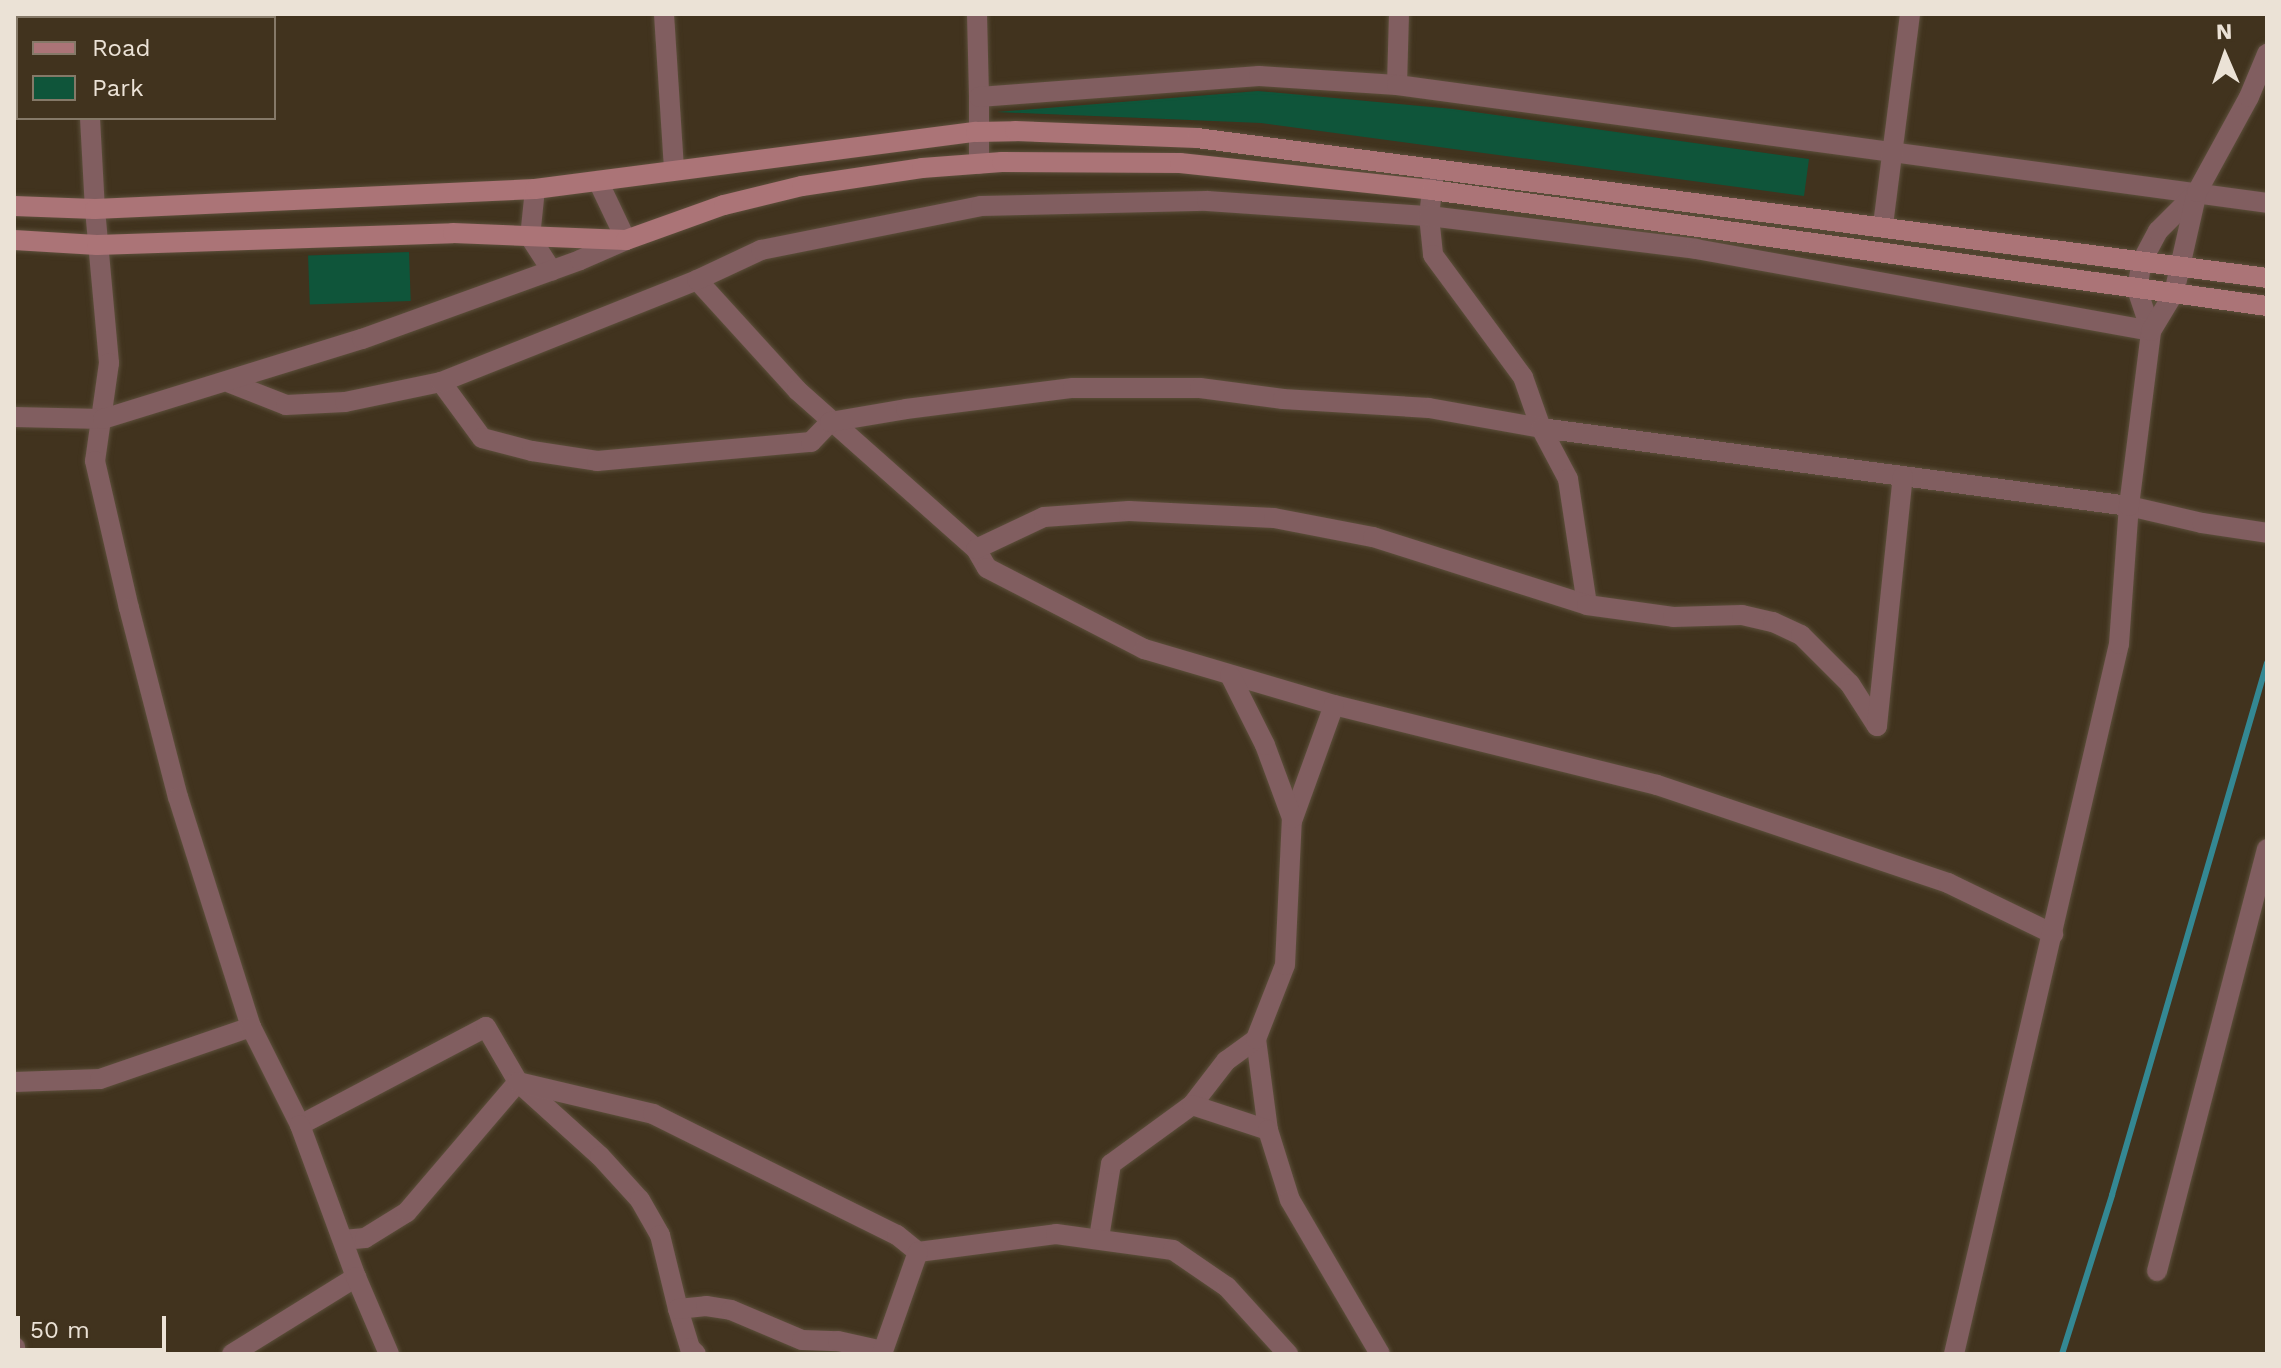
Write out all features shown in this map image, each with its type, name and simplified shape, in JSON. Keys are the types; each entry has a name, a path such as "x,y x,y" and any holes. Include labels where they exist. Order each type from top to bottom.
{"main road":[{"path":"14,206 95,209 535,189 976,132 1197,138 1434,166 2267,278"},
{"path":"14,240 97,245 453,233 626,240 724,205 802,186 979,164 1180,163 1432,190 2267,306"}],"street":[{"path":"664,14 674,169"},
{"path":"977,14 979,97 976,132 979,164"},
{"path":"1397,85 1399,14"},
{"path":"1883,225 1910,14"},
{"path":"1954,1354 2119,644 2129,506 2151,331 2174,293 2197,192 2249,97 2267,54"},
{"path":"979,97 1259,76 1397,85 2267,203"},
{"path":"90,120 97,245 109,363 95,461 126,593 178,797 251,1027 300,1125 356,1277 389,1354"},
{"path":"1434,166 1429,216 1433,255 1523,377 1541,428 1568,479 1587,605"},
{"path":"14,417 103,419 230,383 552,271 626,240 598,181"},
{"path":"535,189 530,237 552,271"},
{"path":"2151,331 2137,289 2142,261 2158,231 2197,192"},
{"path":"230,383 286,405 345,402 441,382 697,280 761,250 981,206 1207,201 1429,216 1696,249 2151,331"},
{"path":"697,280 830,422 976,549 987,568 1132,643 1334,705 1657,785 1948,883 2053,934"},
{"path":"441,382 482,438 532,451 597,461 811,442 830,422 1073,388 1200,388 1283,399 1429,408 1541,428 2129,506 2202,523 2267,533"},
{"path":"976,549 1044,517 1129,511 1274,518 1373,537 1587,605 1673,617 1701,613 1742,615 1773,622 1801,635 1850,684 1877,726 1903,476"},
{"path":"1230,675 1265,745 1292,821"},
{"path":"1334,705 1292,821 1285,965 1256,1039 1268,1130 1290,1200 1380,1354"},
{"path":"2157,1271 2267,849"},
{"path":"14,1082 100,1079 251,1027"},
{"path":"300,1125 486,1027 518,1082 600,1156 640,1200 660,1235 678,1309 696,1354"},
{"path":"1099,1238 1111,1164 1192,1105 1226,1061 1256,1039"},
{"path":"343,1240 365,1238 407,1212 518,1082"},
{"path":"518,1082 653,1114 897,1235 918,1252 1056,1234 1173,1250 1227,1287 1288,1354"},
{"path":"1192,1105 1268,1130"},
{"path":"678,1309 706,1306 731,1310 802,1340 838,1341 883,1353 918,1252"},
{"path":"232,1354 356,1277"}],"green space":[{"path":"1258,91 1453,109 1809,159 1804,196 1261,123 997,112"},
{"path":"409,252 411,301 310,304 308,256"}],"waterway":[{"path":"2062,1354 2112,1195 2267,663"}]}
